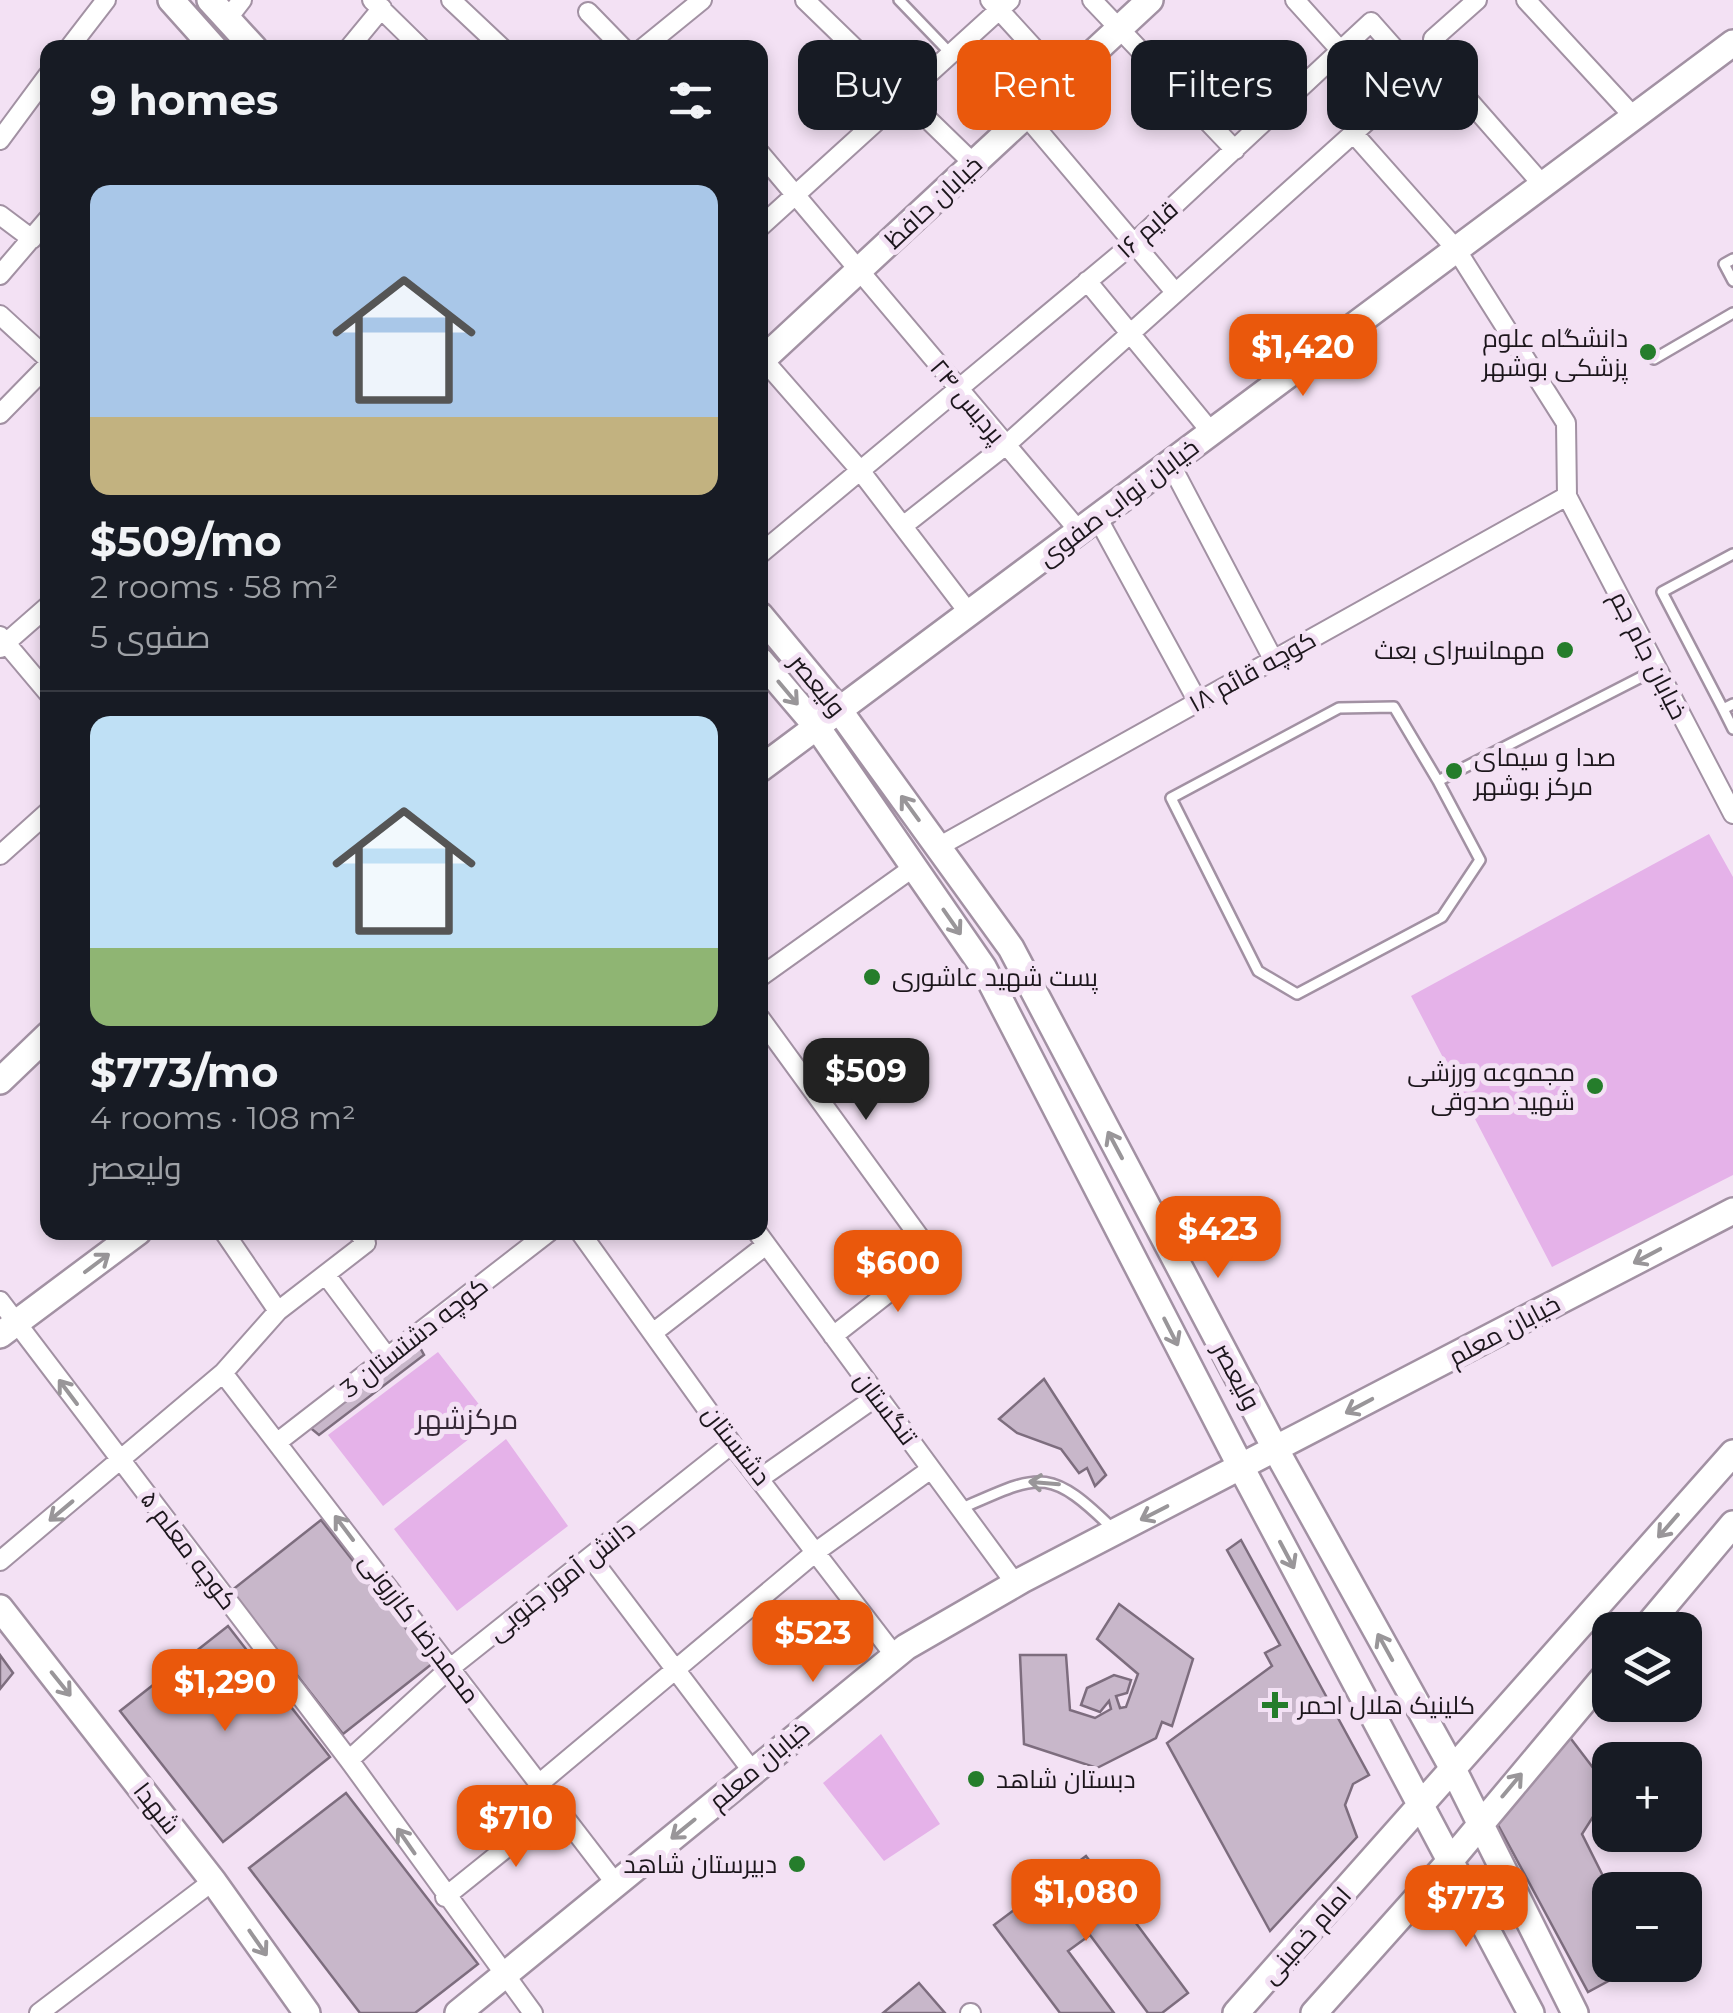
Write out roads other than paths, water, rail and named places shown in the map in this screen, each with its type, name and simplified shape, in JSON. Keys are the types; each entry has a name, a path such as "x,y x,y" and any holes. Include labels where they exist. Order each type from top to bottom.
{"street":[{"path":"171,0 207,40"},
{"path":"451,0 494,40"},
{"path":"667,40 702,0"},
{"path":"805,0 847,40"},
{"path":"1092,0 1234,150"},
{"name":"خیابان حافظ","path":"1107,40 1150,0"},
{"path":"1295,0 1331,40"},
{"path":"1433,40 1477,0"},
{"path":"1526,0 1634,117"},
{"path":"78,40 102,2"},
{"path":"354,40 377,4 413,40"},
{"path":"937,68 1000,4 1030,40"},
{"path":"227,6 249,40"},
{"path":"588,12 615,40"},
{"name":"قایم ۱۶","path":"1351,40 1371,22 1387,40"},
{"name":"خیابان نواب صفوی","path":"816,727 1733,43"},
{"name":"قایم ۱۶","path":"768,547 1136,240 1327,62"},
{"path":"0,140 40,86"},
{"path":"1478,111 1542,184"},
{"path":"937,128 974,164"},
{"path":"768,220 868,130"},
{"name":"خیابان حافظ","path":"768,353 1011,130"},
{"path":"1038,130 1136,240 1175,292"},
{"path":"903,526 1006,445 1358,130"},
{"path":"1354,134 1456,250 1566,423 1567,496"},
{"name":"پردیس ۲۴","path":"768,162 1006,445 1088,524 1198,702"},
{"path":"0,214 32,239"},
{"path":"0,275 40,229"},
{"path":"1087,280 1212,432"},
{"path":"0,315 40,354"},
{"path":"768,367 859,469 969,613"},
{"path":"0,414 40,371"},
{"path":"1170,463 1273,659"},
{"name":"کوچه قائم ۱۸","path":"938,847 1567,496"},
{"name":"خیابان جام جم","path":"1567,496 1733,814"},
{"path":"40,612 2,642 40,685"},
{"name":"ولیعصر","path":"768,625 839,710 1011,948 1276,1450 1453,1769 1575,2013"},
{"name":"ولیعصر","path":"768,670 816,727 983,967 1242,1469 1531,2013"},
{"path":"768,763 816,727"},
{"path":"0,854 40,819"},
{"path":"768,971 914,867"},
{"path":"768,1029 934,1256 833,1336"},
{"path":"0,1080 40,1042"},
{"path":"1033,1064 1064,1048"},
{"name":"خیابان معلم","path":"458,2013 895,1656 1015,1584 1733,1211"},
{"path":"8,1330 127,1240"},
{"path":"229,1240 278,1311"},
{"path":"0,1561 223,1373 278,1311 326,1275 360,1240"},
{"name":"کوچه دشتستان 3","path":"280,1442 539,1240"},
{"name":"دشتستان","path":"586,1240 732,1444 762,1477 895,1656"},
{"path":"654,1332 761,1240"},
{"name":"تنگستان","path":"763,1240 1015,1584"},
{"path":"326,1275 388,1358"},
{"name":"کوچه معلم ۵","path":"0,1301 8,1330 121,1461 348,1760 533,2013"},
{"name":"محمدرضا کازرونی","path":"223,1373 280,1442 616,1884"},
{"path":"762,1477 876,1397"},
{"name":"دانش آموز جنوبی","path":"348,1760 449,1669 732,1444"},
{"name":"امام خمینی","path":"1236,2013 1733,1453"},
{"path":"540,1783 817,1551 931,1469"},
{"path":"1659,1612 1733,1524"},
{"path":"591,1558 753,1772"},
{"name":"شهدا","path":"2,1614 213,1880 307,2013"},
{"path":"1314,2013 1592,1691"},
{"path":"445,1897 556,1807"},
{"path":"39,2013 213,1880"}],"lane":[{"path":"899,0 952,55"},
{"path":"1733,259 1724,264 1733,281"},
{"path":"1654,358 1733,314"},
{"path":"1733,554 1662,592 1728,706 1733,729"},
{"path":"1438,781 1655,670"},
{"path":"1394,707 1438,781 1480,860 1442,917 1297,994 1258,972 1171,798 1339,708 1394,707"},
{"path":"960,1509 1010,1485 1036,1480 1064,1485 1116,1532"}],"place":[{"name":"دانشگاه علوم پزشکی بوشهر","path":"1648,352"},
{"name":"مهمانسرای بعث","path":"1565,650"},
{"name":"صدا و سیمای مرکز بوشهر","path":"1454,771"},
{"name":"پست شهید عاشوری","path":"872,977"},
{"name":"مجموعه ورزشی شهید صدوقی","path":"1595,1086"},
{"name":"کلینیک هلال احمر","path":"1275,1705"},
{"name":"دبستان شاهد","path":"976,1779"},
{"name":"دبیرستان شاهد","path":"797,1864"}],"district":[{"name":"مرکزشهر","path":"467,1419"}]}
